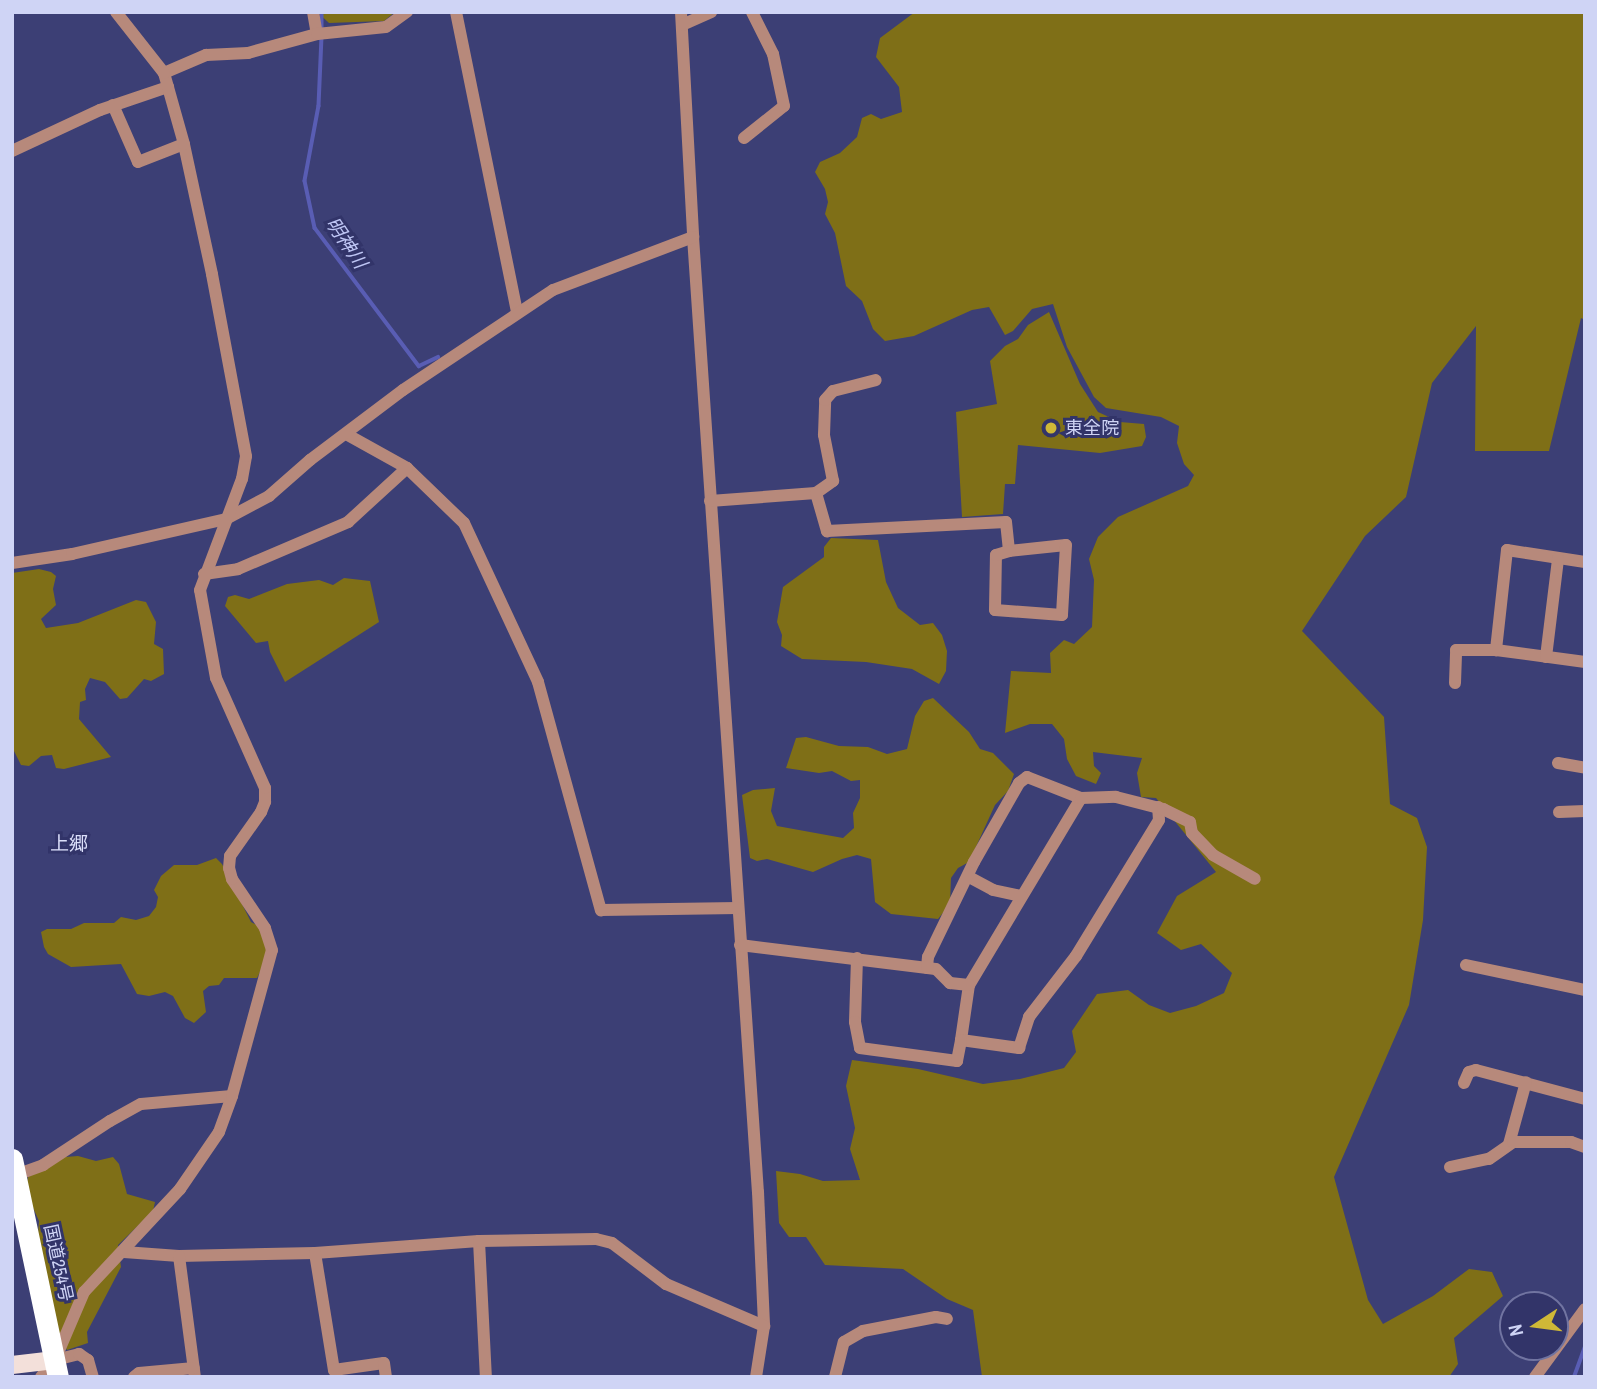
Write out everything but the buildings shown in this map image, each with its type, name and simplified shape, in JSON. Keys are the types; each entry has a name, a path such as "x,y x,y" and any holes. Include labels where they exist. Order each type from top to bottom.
{"highway":[{"name":"国道254号","path":"14,1167 56,1368"}],"main road":[{"path":"12,1365 56,1368"}],"street":[{"path":"56,1368 84,1292 124,1252 202,1159 219,1132 232,1096 272,950 265,928 232,879 230,856 261,812 265,802 265,788 216,678 200,590 242,479 246,456 184,144 164,73 116,12"},
{"path":"313,12 323,33"},
{"path":"164,73 206,55 248,53 323,33 386,26 407,12"},
{"path":"457,12 517,313"},
{"path":"711,12 682,19 710,501 758,1192 764,1326 756,1377"},
{"path":"744,138 784,106 774,54 752,12"},
{"path":"12,151 113,105 168,87"},
{"path":"113,105 138,162 184,144"},
{"path":"12,563 72,554 226,519 269,496 403,390 553,290 693,237"},
{"path":"710,501 816,493 833,481 824,435 825,400 833,391 876,380"},
{"path":"346,434 407,468 464,523 531,665 601,910 738,908"},
{"path":"204,574 238,569 348,523 407,468"},
{"path":"816,493 827,531 1006,522 1009,551"},
{"path":"1066,545 1062,615 995,610 996,555 1009,551 1066,545"},
{"path":"1496,650 1507,550 1585,562"},
{"path":"1546,657 1558,559"},
{"path":"1455,683 1455,650 1496,650 1585,662"},
{"path":"1558,763 1585,767"},
{"path":"927,968 928,957 974,862 1019,783 1027,776 1081,798 1116,797 1158,807 1191,822 1192,833 1213,855 1255,879"},
{"path":"857,958 855,1022 860,1048 957,1061 970,985 1021,896 1040,872 1042,858 1081,798"},
{"path":"961,1040 1020,1048 1029,1017 1076,956 1159,820 1158,807"},
{"path":"1559,812 1585,811"},
{"path":"969,877 993,890 1021,896"},
{"path":"740,945 936,969 950,982 970,985"},
{"path":"1466,965 1585,990"},
{"path":"1464,1083 1469,1072 1476,1070 1585,1099"},
{"path":"1510,1144 1527,1083"},
{"path":"14,1167 43,1166 110,1121 141,1104 232,1096"},
{"path":"1450,1167 1489,1159 1510,1144 1571,1142 1585,1147"},
{"path":"124,1252 179,1256 315,1253 479,1241 596,1239 612,1243 666,1284 764,1326"},
{"path":"479,1241 486,1377"},
{"path":"315,1253 334,1370 384,1363 386,1377"},
{"path":"134,1377 139,1373 194,1372 179,1256"},
{"path":"1535,1377 1585,1309"},
{"path":"835,1377 844,1342 863,1331 936,1317 947,1319"},
{"path":"41,1377 79,1354 88,1360 93,1377"}],"shaded area":[{"path":"317,12 395,12 384,21 329,23"},
{"path":"915,12 1585,12 1585,320 1581,318 1549,451 1475,451 1476,326 1432,383 1406,497 1365,536 1302,631 1384,717 1390,804 1417,818 1427,847 1423,920 1409,1005 1334,1177 1368,1300 1383,1324 1433,1296 1469,1269 1492,1272 1501,1291 1499,1299 1454,1338 1458,1364 1449,1377 982,1377 973,1310 947,1299 903,1269 825,1265 806,1237 789,1237 779,1223 776,1171 823,1181 860,1180 850,1149 855,1128 846,1086 852,1060 918,1069 983,1084 1020,1079 1064,1068 1076,1052 1072,1031 1097,994 1128,990 1149,1005 1170,1013 1196,1006 1224,993 1232,973 1201,944 1181,950 1157,933 1177,896 1216,872 1156,798 1141,797 1137,773 1142,758 1093,752 1094,766 1101,773 1096,784 1076,776 1067,759 1064,739 1052,724 1030,724 1005,733 1011,671 1051,673 1050,653 1064,640 1074,644 1092,627 1094,580 1089,559 1098,537 1118,517 1188,486 1194,475 1184,464 1177,443 1179,426 1161,417 1106,408 1094,397 1067,347 1053,304 1032,309 1013,331 1005,335 989,307 972,310 914,336 885,341 873,329 862,301 846,286 835,233 825,214 828,202 825,189 815,172 820,162 840,153 857,137 862,118 871,114 881,119 902,112 899,87 876,57 880,38"},
{"name":"東全院","path":"1049,312 1080,384 1098,412 1120,422 1144,424 1146,437 1142,446 1100,453 1018,445 1015,484 1005,484 1003,514 962,517 956,412 997,404 990,361 1005,346 1018,339 1028,325"},
{"path":"831,538 878,540 886,582 898,608 920,625 933,623 942,635 947,651 946,671 939,684 912,669 866,662 802,659 781,646 782,635 777,622 783,587 824,557 824,547"},
{"path":"39,569 56,576 53,589 56,605 41,619 46,628 78,623 136,600 146,602 156,622 154,644 163,649 164,674 151,681 144,679 127,698 120,699 105,682 90,678 85,689 86,700 80,702 79,719 111,757 64,769 56,768 52,755 41,756 29,766 21,765 12,747 12,573"},
{"path":"344,578 370,581 379,622 285,682 270,652 268,641 256,643 225,606 228,597 235,595 249,599 287,584 319,580 333,585"},
{"path":"933,698 969,732 980,749 993,753 1014,774 1008,791 995,805 969,862 958,868 951,878 950,904 938,919 891,914 875,902 871,859 857,855 813,872 767,859 757,861 750,858 742,795 753,790 775,788 771,811 777,826 843,838 854,828 853,813 860,798 860,780 851,781 832,771 819,773 786,768 796,738 806,737 839,746 868,747 887,754 907,749 915,716 924,701"},
{"path":"216,858 222,864 251,922 268,931 266,960 257,978 224,978 219,985 209,986 203,991 206,1012 194,1023 185,1018 173,996 165,992 149,996 137,994 121,964 71,967 48,954 44,947 41,932 47,929 71,929 84,923 114,923 121,917 136,920 149,916 156,907 158,897 154,890 161,876 174,865 197,865"},
{"path":"78,1156 96,1161 113,1157 119,1164 127,1194 155,1202 153,1211 118,1245 121,1267 87,1332 88,1343 67,1350 58,1336 37,1245 39,1221 25,1190 28,1177 65,1157"}],"waterway":[{"name":"明神川","path":"322,12 322,29"},
{"name":"明神川","path":"322,37 319,106 305,181 315,228 419,366 438,357"},
{"path":"1574,1377 1585,1347"}],"place":[{"name":"東全院","path":"1051,428"}],"district":[{"name":"上郷","path":"69,844"}]}
